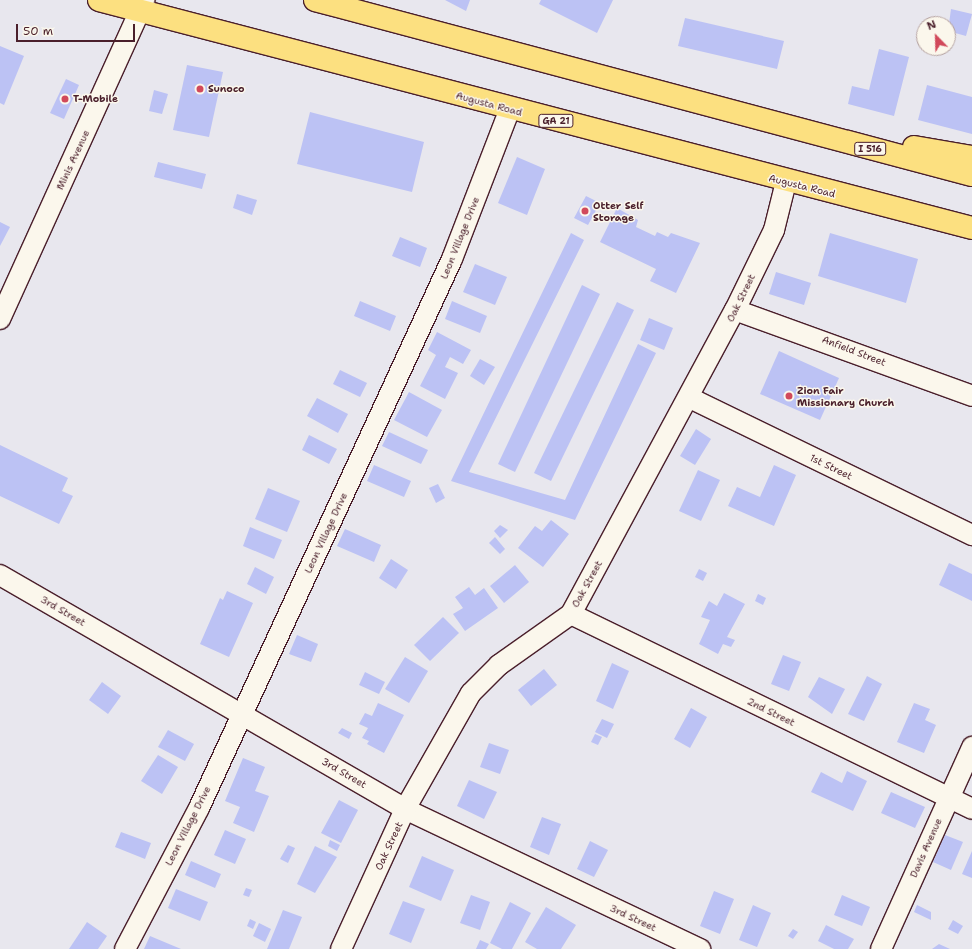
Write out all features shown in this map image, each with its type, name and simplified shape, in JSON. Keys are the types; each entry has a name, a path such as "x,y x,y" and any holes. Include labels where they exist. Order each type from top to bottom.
{"highway":[{"name":"Augusta Road","path":"100,0 143,6 510,109 786,182 972,228"},
{"path":"315,0 769,122 972,157"},
{"name":"I 516","path":"769,122 972,175"}],"street":[{"name":"Minis Avenue","path":"0,319 143,6"},
{"name":"Leon Village Drive","path":"125,949 199,808 452,260 510,109"},
{"name":"Oak Street","path":"341,949 406,809 471,693 499,665 570,614 690,398 735,310 774,230 786,182"},
{"name":"Anfield Street","path":"735,310 972,396"},
{"name":"1st Street","path":"690,398 972,535"},
{"name":"3rd Street","path":"0,575 406,809 700,949"},
{"name":"2nd Street","path":"570,614 972,810"},
{"name":"Davis Avenue","path":"881,949 972,747"}],"building":[{"path":"445,0 470,0 466,11"},
{"path":"541,0 613,0 597,33 539,4"},
{"path":"951,9 972,14 966,36 956,33 956,16 950,16"},
{"path":"685,18 784,41 777,69 678,46"},
{"path":"0,46 24,56 4,105 0,103"},
{"path":"879,49 909,57 894,116 848,104 852,86 869,90"},
{"path":"187,65 223,72 209,137 173,130"},
{"name":"T-Mobile","path":"66,79 79,85 64,119 50,113"},
{"path":"927,85 972,97 972,134 918,120"},
{"path":"154,90 168,94 162,114 149,111"},
{"path":"310,112 424,142 412,192 297,164"},
{"path":"517,157 545,169 527,215 498,203"},
{"path":"158,162 206,174 202,189 154,177"},
{"path":"237,194 257,200 252,215 233,208"},
{"path":"586,196 600,203 588,225 574,218"},
{"path":"617,208 638,220 636,227 655,236 657,232 668,237 671,233 700,243 676,293 650,281 656,269 600,242"},
{"path":"0,222 10,227 0,246"},
{"path":"571,233 584,240 469,472 565,500 638,344 656,353 575,520 451,481"},
{"path":"830,233 918,259 906,303 818,276"},
{"path":"400,237 427,248 420,267 392,256"},
{"path":"475,264 507,277 495,305 463,292"},
{"path":"776,272 811,283 804,305 769,294"},
{"path":"582,285 600,294 515,472 498,464"},
{"path":"360,301 396,316 390,331 354,316"},
{"path":"452,301 487,316 480,333 445,319"},
{"path":"617,302 634,310 551,481 534,473"},
{"path":"649,318 673,328 664,350 640,340"},
{"path":"437,332 471,350 463,364 450,357 445,367 458,373 445,399 420,386 436,355 428,350"},
{"path":"779,351 839,378 820,420 760,394"},
{"path":"480,359 495,367 484,385 470,376"},
{"path":"340,370 367,383 360,397 333,384"},
{"path":"409,392 442,410 427,437 394,420"},
{"path":"317,398 348,414 338,433 307,416"},
{"path":"696,429 711,439 695,465 680,456"},
{"path":"389,432 428,450 421,464 382,446"},
{"path":"309,435 337,449 329,464 302,450"},
{"path":"0,445 68,478 62,491 73,496 59,524 0,496"},
{"path":"374,465 411,481 404,497 367,481"},
{"path":"774,465 796,475 774,526 728,506 737,487 760,497"},
{"path":"698,470 720,480 701,521 679,511"},
{"path":"438,484 445,498 436,503 429,488"},
{"path":"268,488 300,501 287,532 255,519"},
{"path":"551,520 569,534 543,567 518,548 535,526 542,531"},
{"path":"500,525 508,530 500,538 494,531"},
{"path":"250,527 282,540 274,559 243,546"},
{"path":"345,529 381,545 374,562 337,546"},
{"path":"495,537 505,549 500,554 489,543"},
{"path":"391,559 408,570 396,589 379,578"},
{"path":"949,563 972,574 972,601 939,585"},
{"path":"515,565 529,582 504,603 490,586"},
{"path":"255,567 274,577 266,594 247,584"},
{"path":"699,569 707,573 703,581 695,577"},
{"path":"469,587 475,595 484,588 498,608 465,631 453,614 463,608 455,597"},
{"path":"227,591 253,603 229,657 200,644 220,598 223,600"},
{"path":"724,593 745,604 727,637 735,640 731,647 723,644 718,654 699,644 710,620 701,617 709,601 717,606"},
{"path":"758,594 766,598 763,605 755,601"},
{"path":"443,617 459,633 430,661 414,645"},
{"path":"297,635 318,644 311,662 289,654"},
{"path":"783,655 801,662 789,691 771,684"},
{"path":"405,657 428,671 409,703 385,689"},
{"path":"612,663 629,671 613,709 596,701"},
{"path":"544,669 557,685 531,706 518,690"},
{"path":"365,672 385,682 379,694 359,685"},
{"path":"867,676 882,684 864,721 848,714"},
{"path":"819,677 845,689 832,714 808,697"},
{"path":"102,682 121,696 108,714 89,700"},
{"path":"378,703 404,715 384,753 367,744 369,741 362,738 368,728 359,724 365,713 372,716"},
{"path":"914,703 930,709 925,720 936,725 924,753 897,742"},
{"path":"691,708 707,717 690,748 674,739"},
{"path":"602,719 614,724 607,738 595,732"},
{"path":"342,728 352,733 349,739 338,733"},
{"path":"168,730 194,744 185,761 158,747"},
{"path":"595,734 602,737 598,745 591,742"},
{"path":"489,743 509,750 500,774 480,767"},
{"path":"158,755 178,767 162,794 141,781"},
{"path":"243,758 265,767 255,791 269,796 254,832 233,823 240,807 225,801"},
{"path":"847,771 867,781 853,811 811,792 821,772 842,783"},
{"path":"469,780 497,792 484,819 457,806"},
{"path":"891,792 925,807 915,828 881,813"},
{"path":"339,800 358,810 341,843 321,833"},
{"path":"542,817 561,824 549,855 530,847"},
{"path":"225,830 246,839 235,864 214,855"},
{"path":"121,832 151,843 145,859 115,847"},
{"path":"945,835 963,842 951,870 933,862"},
{"path":"330,840 340,845 337,851 328,846"},
{"path":"590,841 608,850 594,877 577,869"},
{"path":"288,845 295,848 288,863 280,859"},
{"path":"315,846 337,857 315,893 297,884"},
{"path":"972,851 972,878 962,874"},
{"path":"422,856 454,870 441,901 409,887"},
{"path":"191,861 221,874 215,888 185,875"},
{"path":"246,888 252,890 249,897 243,895"},
{"path":"176,889 208,902 200,921 168,908"},
{"path":"714,891 734,899 720,934 700,926"},
{"path":"471,895 490,902 480,930 460,923"},
{"path":"842,895 870,907 862,926 834,915"},
{"path":"403,901 425,909 411,943 389,934"},
{"path":"510,902 531,913 512,949 502,949 490,943"},
{"path":"753,905 771,913 757,947 739,940"},
{"path":"917,905 931,912 931,920 914,912"},
{"path":"546,907 576,925 561,949 537,949 525,942"},
{"path":"283,910 302,917 289,949 267,949"},
{"path":"250,919 256,922 253,929 247,926"},
{"path":"953,920 963,926 958,934 948,929"},
{"path":"87,922 107,936 98,949 69,949"},
{"path":"259,923 271,929 265,942 253,936"},
{"path":"826,925 854,939 848,949 834,949 818,941"},
{"path":"793,929 798,932 793,939 788,936"},
{"path":"150,936 181,949 144,949"},
{"path":"480,940 489,944 486,949 476,949"},
{"path":"939,944 950,949 932,949"}],"place":[{"name":"Sunoco","path":"200,89"},
{"name":"T-Mobile","path":"65,99"},
{"name":"Otter Self Storage","path":"585,211"},
{"name":"Zion Fair Missionary Church","path":"789,396"}]}
